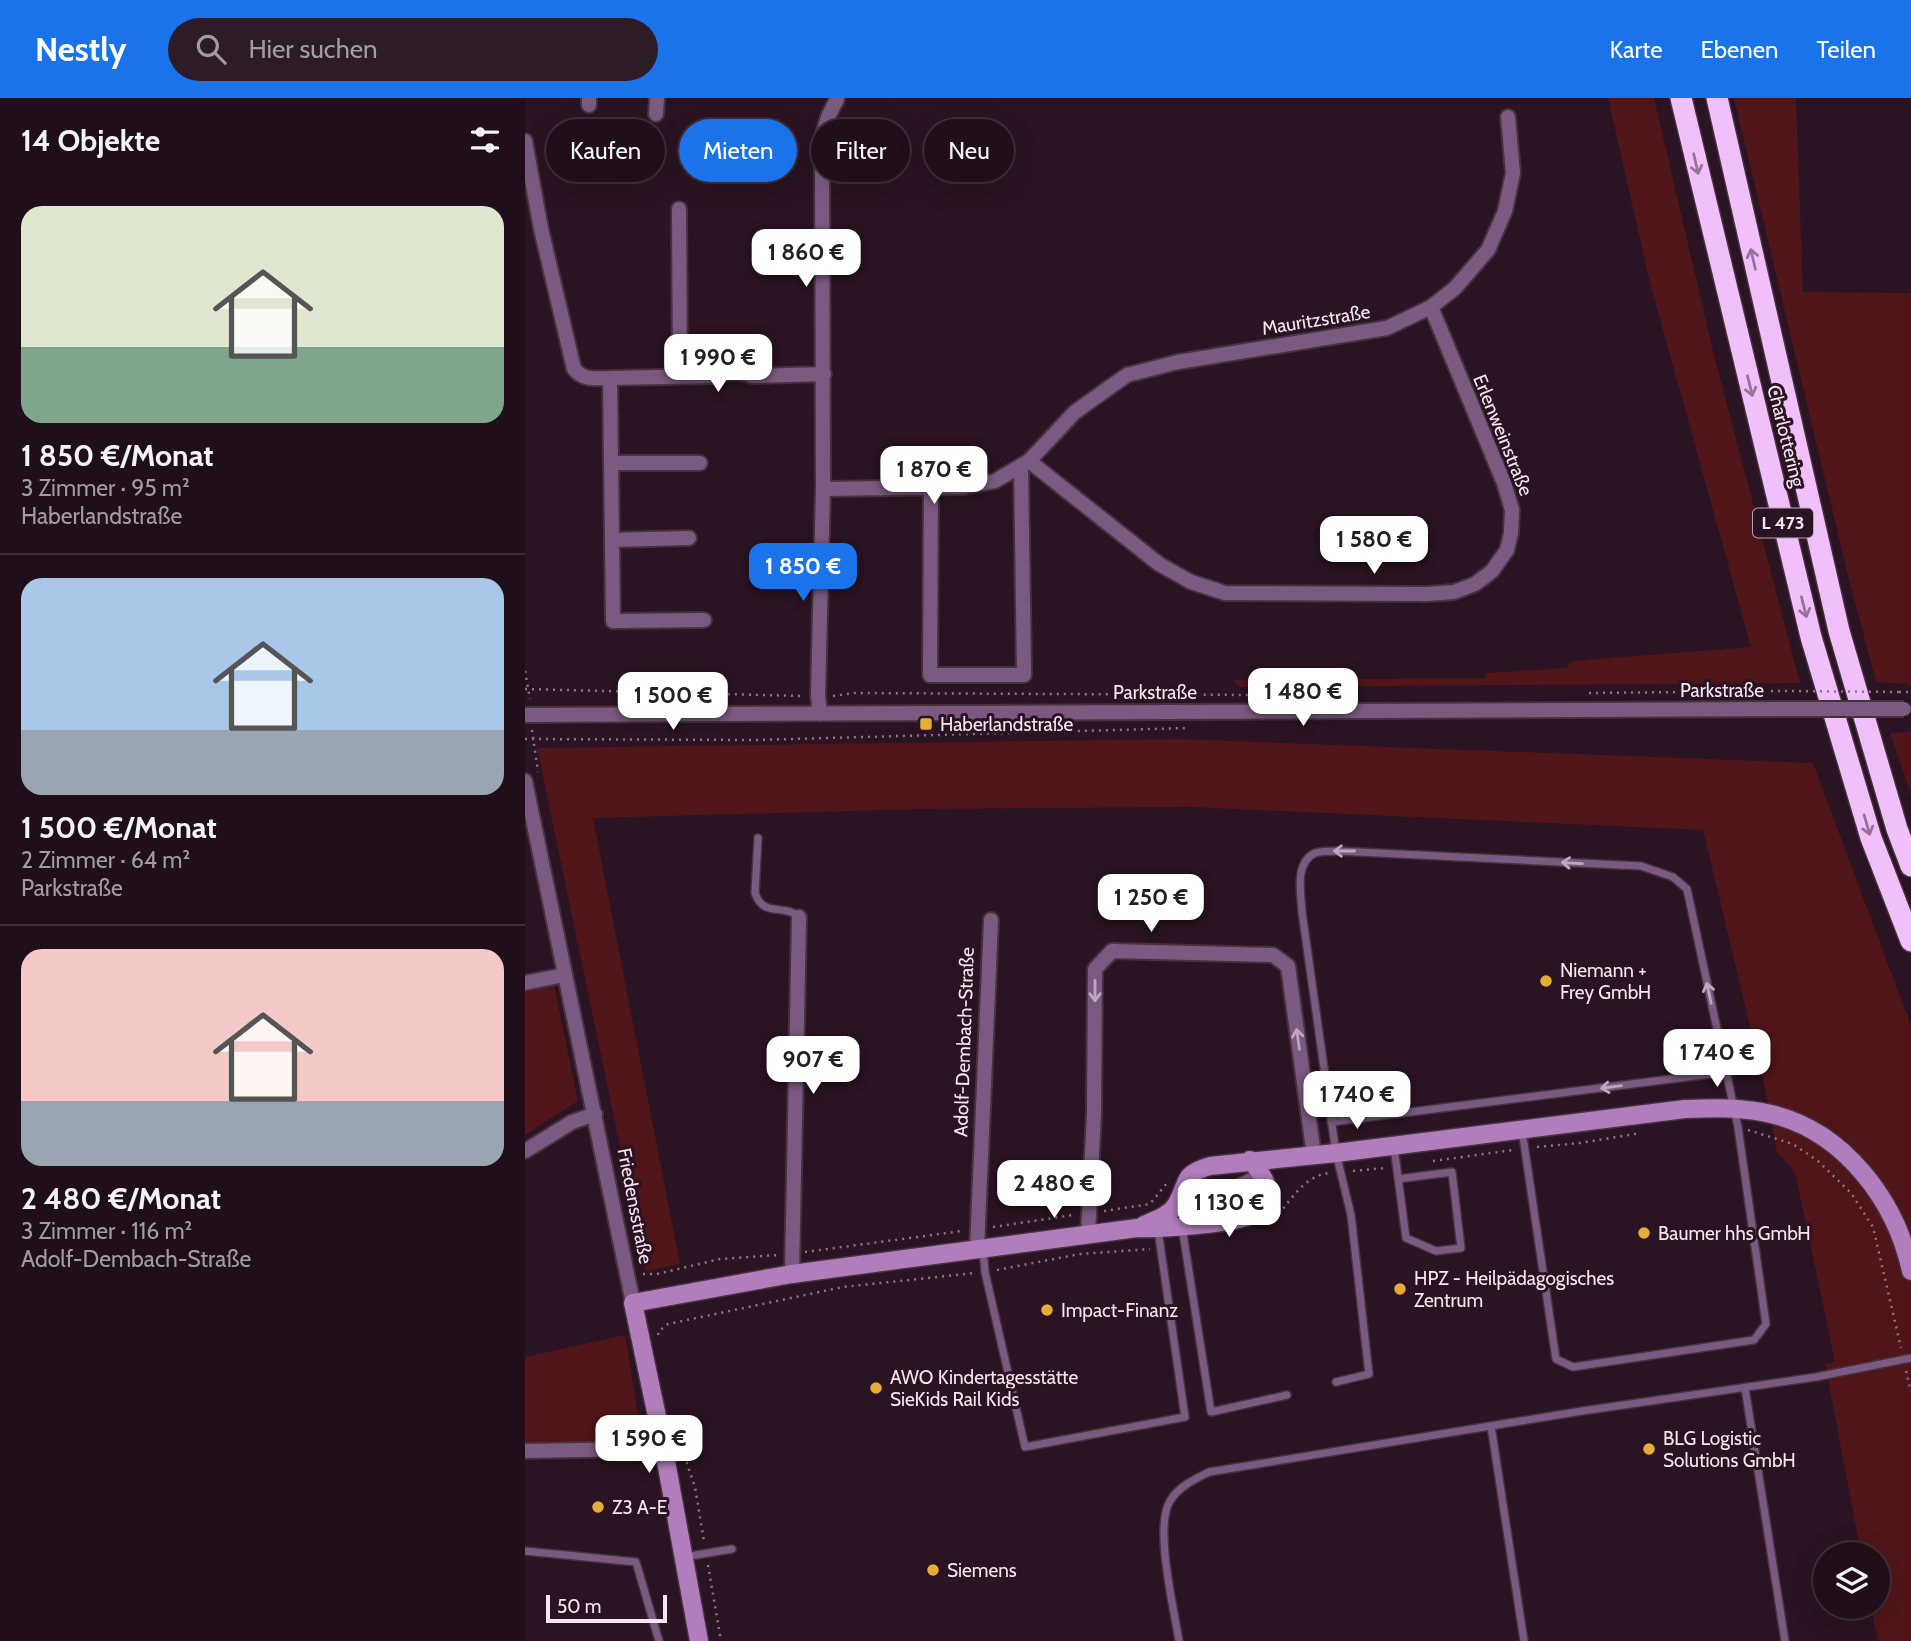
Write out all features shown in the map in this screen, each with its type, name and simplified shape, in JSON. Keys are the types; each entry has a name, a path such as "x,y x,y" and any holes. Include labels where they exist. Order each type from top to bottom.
{"highway":[{"name":"Charlottering","path":"1681,98 1811,637 1871,838 1911,941"},
{"name":"Charlottering","path":"1717,98 1839,631 1897,829 1911,866"}],"main road":[{"path":"1259,1172 1306,1157 1685,1109 1735,1107 1773,1114 1807,1127 1835,1145 1880,1194 1895,1223 1911,1271"},
{"path":"1161,1223 1175,1206 1186,1178 1198,1170 1210,1166 1259,1172 1278,1171 1306,1157"},
{"path":"633,1303 792,1274 1161,1223 1182,1226 1240,1218 1256,1212 1264,1203 1267,1193 1259,1172"},
{"path":"1186,1178 1187,1208 1193,1217 1202,1223"},
{"name":"Friedensstraße","path":"633,1303 671,1442 684,1558 699,1641"}],"street":[{"path":"656,114 657,98"},
{"path":"820,714 818,696 824,374 822,138 837,98"},
{"name":"Mauritzstraße","path":"823,489 964,487 995,481 1025,464 1075,412 1128,375 1178,362 1387,328 1431,307 1455,288 1488,250 1504,211 1513,173 1508,117"},
{"path":"525,141 541,229 574,369 580,376 589,379 715,376 722,373 744,373 752,376 824,374"},
{"path":"679,209 680,376"},
{"name":"Erlenweinstraße","path":"1025,464 1159,564 1191,582 1225,593 1427,594 1454,592 1475,584 1492,571 1507,550 1512,510 1504,483 1431,307"},
{"path":"610,378 613,621 704,620"},
{"path":"611,463 700,463"},
{"path":"931,488 930,675 1024,675 1025,464"},
{"path":"612,540 689,538"},
{"name":"Parkstraße","path":"525,715 1908,709"},
{"name":"Friedensstraße","path":"525,781 633,1303"},
{"path":"792,1274 799,917"},
{"name":"Adolf-Dembach-Straße","path":"980,1249 991,920"},
{"path":"1088,1235 1094,1112 1095,968 1112,951 1273,955 1288,966 1306,1157"},
{"path":"525,983 564,975"},
{"path":"525,1151 572,1122 595,1114"},
{"path":"525,1451 636,1449 671,1442"}],"lane":[{"path":"758,838 755,893 758,901 765,908 793,912 799,917"},
{"path":"1336,1382 1369,1374 1351,1215 1336,1153 1302,912 1300,883 1303,864 1315,853 1338,851 1641,866 1673,877 1687,889 1735,1107 1766,1324 1754,1340 1573,1367 1556,1359 1522,1129"},
{"path":"1331,1122 1727,1072"},
{"path":"1394,1146 1398,1179 1406,1238 1436,1251 1461,1248 1452,1172 1398,1179"},
{"path":"980,1249 1025,1447 1185,1417 1161,1223 1259,1172"},
{"path":"1182,1226 1211,1412 1287,1395"},
{"path":"1179,1641 1163,1523 1170,1500 1186,1484 1209,1472 1816,1377 1911,1358"},
{"path":"1745,1388 1785,1641"},
{"path":"1491,1426 1524,1641"},
{"path":"684,1558 732,1549"},
{"path":"525,1550 636,1562 659,1641"}],"path":[{"path":"525,671 527,689 818,696 854,693 1265,695"},
{"path":"1578,694 1911,692"},
{"path":"525,739 756,740 1194,728"},
{"path":"655,1338 658,1338 659,1331 668,1324"},
{"path":"671,1442 695,1487 721,1641"}],"shaded area":[{"path":"1608,98 1654,98 1713,351 1800,683 1239,687 1234,680 1484,678 1486,673 1566,668 1572,661 1751,647 1650,283"},
{"path":"1734,98 1796,98 1803,292 1911,293 1911,687 1908,684 1876,682 1848,576"},
{"path":"1911,732 1911,794 1890,733"},
{"path":"1178,739 1813,763 1911,1026 1911,1641 1878,1641 1873,1619 1890,1619 1890,1542 1859,1542 1825,1364 1835,1362 1795,1172 1777,1152 1765,1089 1703,830 1190,807 924,809 593,818 680,1264 646,1271 537,748"},
{"path":"554,985 578,1101 525,1135 525,991"},
{"path":"625,1335 641,1432 635,1441 525,1444 525,1357"}],"place":[{"name":"Haberlandstraße","path":"926,724"},
{"name":"Niemann + Frey GmbH","path":"1546,981"},
{"name":"Baumer hhs GmbH","path":"1644,1233"},
{"name":"HPZ - Heilpädagogisches Zentrum","path":"1400,1289"},
{"name":"Impact-Finanz","path":"1047,1310"},
{"name":"AWO Kindertagesstätte SieKids Rail Kids","path":"876,1388"},
{"name":"BLG Logistic Solutions GmbH","path":"1649,1449"},
{"name":"Z3 A-E","path":"598,1507"},
{"name":"Siemens","path":"933,1570"}]}
